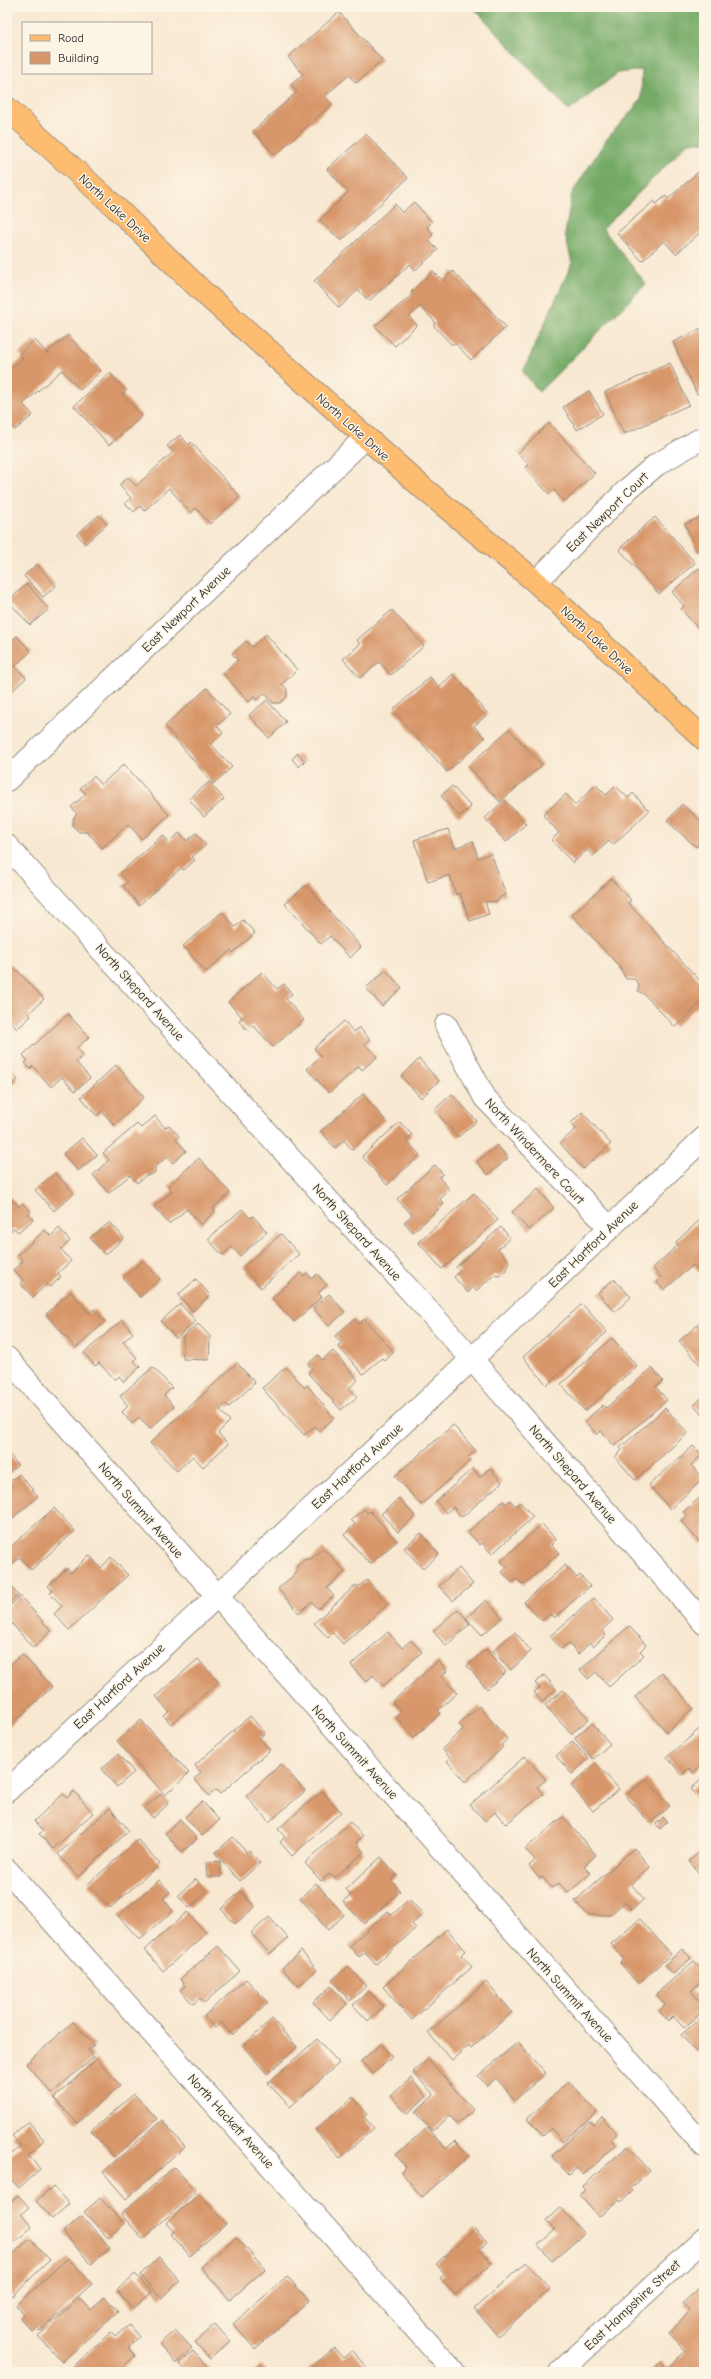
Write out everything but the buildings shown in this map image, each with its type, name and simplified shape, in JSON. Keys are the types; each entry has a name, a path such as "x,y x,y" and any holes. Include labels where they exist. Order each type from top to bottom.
{"main road":[{"name":"North Lake Drive","path":"7,108 110,202 204,293 365,438 536,582 704,740"}],"street":[{"name":"East Newport Court","path":"536,582 629,488 656,465 704,437"},
{"name":"East Newport Avenue","path":"7,780 365,438"},
{"name":"North Shepard Avenue","path":"7,846 472,1359 704,1623"},
{"name":"North Windermere Court","path":"446,1025 485,1098 610,1228"},
{"name":"East Hartford Avenue","path":"7,1791 472,1359 704,1138"},
{"name":"North Summit Avenue","path":"7,1358 704,2146"},
{"name":"North Hackett Avenue","path":"7,1870 454,2372"},
{"name":"East Hampshire Street","path":"560,2372 704,2239"}],"green space":[{"path":"473,7 704,7 704,142 689,142 603,229 646,284 539,392 523,372 572,263 565,234 572,193 606,140 641,100 642,70 618,73 569,111"}]}
